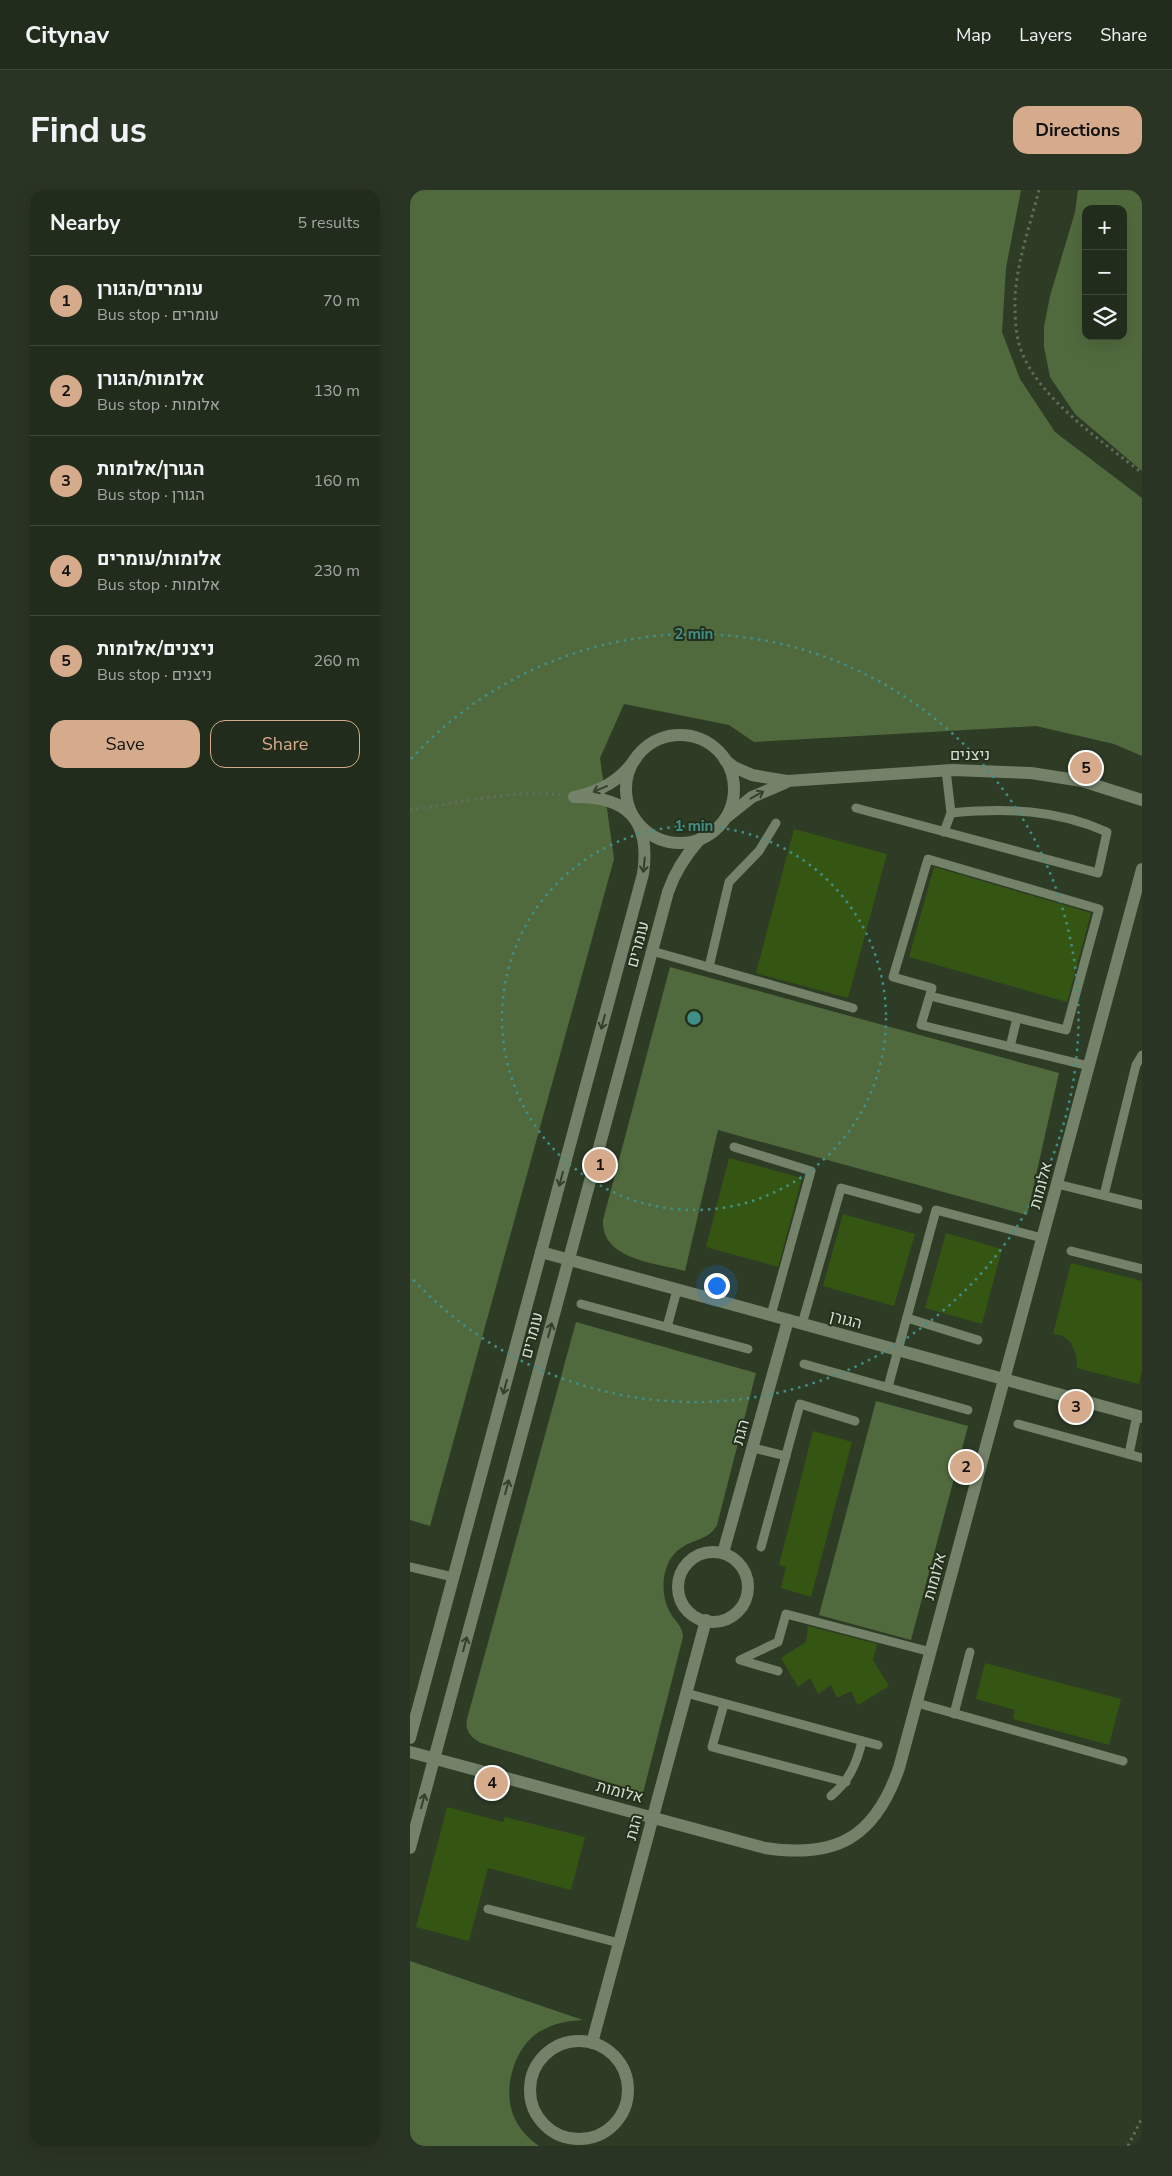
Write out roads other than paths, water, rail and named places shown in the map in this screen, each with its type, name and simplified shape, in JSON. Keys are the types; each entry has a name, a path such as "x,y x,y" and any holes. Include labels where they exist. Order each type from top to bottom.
{"street":[{"path":"682,735 702,740 711,745 725,760 733,780 733,801 724,820 710,834 700,839 679,843 668,841 650,833 625,808 611,801 574,797 600,790 614,782 626,772 643,750 660,739 682,735"},
{"path":"635,818 630,809 627,787 631,767 636,758"},
{"name":"ניצנים","path":"725,760 734,767 752,775 770,780 795,781 946,770 1005,770 1057,776 1107,788 1142,800"},
{"name":"ניצנים","path":"724,820 743,803 760,792 795,781"},
{"name":"עומרים","path":"410,1738 643,874 644,842 640,825 635,818"},
{"name":"עומרים","path":"410,1848 674,873 683,858 700,839"},
{"name":"אלומות","path":"410,1752 782,1851 814,1851 834,1846 853,1837 882,1808 892,1790 917,1703 1142,868"},
{"name":"הגורן","path":"541,1252 1139,1416"},
{"name":"הגת","path":"723,1554 788,1320"},
{"path":"707,1552 723,1554 733,1558 742,1568 747,1581 747,1594 742,1606 732,1616 719,1621 706,1620 694,1615 684,1605 679,1593 680,1579 685,1566 694,1557 707,1552"},
{"name":"הגת","path":"592,2043 706,1620"},
{"path":"570,2042 592,2043 607,2050 620,2063 627,2082 627,2101 619,2118 606,2132 588,2139 570,2142 551,2130 538,2117 531,2099 531,2079 539,2062 552,2049 570,2042"}],"lane":[{"path":"944,832 951,813 946,770"},
{"path":"856,808 1098,873 1107,832 1090,824 1062,816 1033,811 993,810 951,813"},
{"path":"709,967 729,882 759,851 776,823"},
{"path":"930,996 1066,1030 1099,909 928,858 893,977 932,988 922,1025 1089,1066"},
{"path":"652,951 853,1008"},
{"path":"1010,1046 1017,1018"},
{"path":"1104,1195 1136,1065 1142,1055"},
{"path":"734,1147 811,1171 772,1316"},
{"path":"1057,1184 1142,1204"},
{"path":"802,1324 841,1188 918,1209"},
{"path":"888,1387 936,1210 1042,1238"},
{"path":"1071,1251 1142,1269"},
{"path":"667,1327 677,1290"},
{"path":"582,1304 748,1349"},
{"path":"907,1318 978,1340"},
{"path":"804,1364 968,1410"},
{"path":"761,1547 800,1404 855,1421"},
{"path":"1128,1454 1139,1416"},
{"path":"1018,1424 1142,1458"},
{"path":"753,1448 786,1456"},
{"path":"411,1569 453,1577"},
{"path":"778,1671 740,1660 778,1642 786,1614 930,1652"},
{"path":"954,1714 970,1652"},
{"path":"686,1693 878,1745"},
{"path":"917,1703 1123,1761"},
{"path":"724,1704 712,1747 846,1782"},
{"path":"831,1796 846,1782 855,1765 862,1741"},
{"path":"488,1909 619,1943"}],"place":[{"name":"ניצנים/אלומות","path":"1086,768"},
{"name":"עומרים/הגורן","path":"600,1165"},
{"name":"הגורן/אלומות","path":"1076,1407"},
{"name":"אלומות/הגורן","path":"966,1467"},
{"name":"אלומות/עומרים","path":"492,1783"}]}
